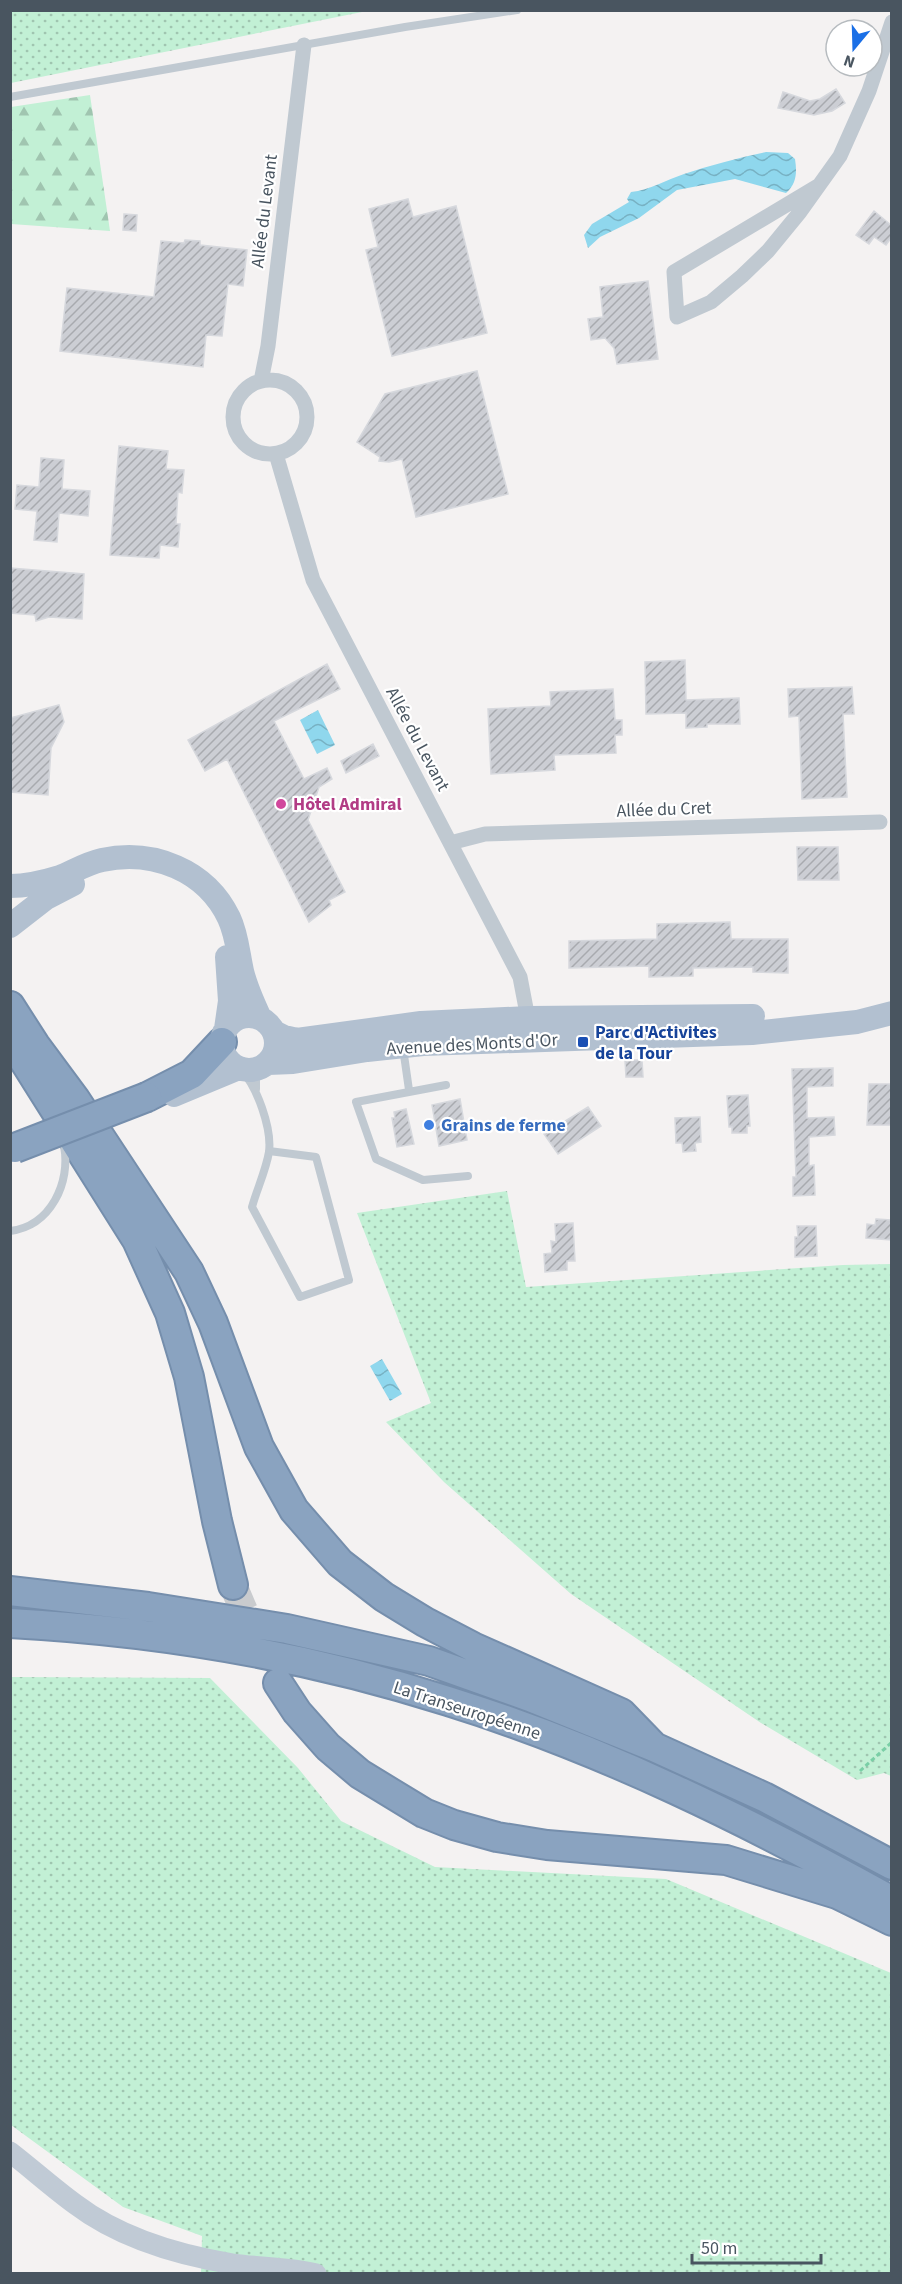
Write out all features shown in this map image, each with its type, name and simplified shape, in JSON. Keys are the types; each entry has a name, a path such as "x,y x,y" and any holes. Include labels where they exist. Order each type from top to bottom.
{"highway":[{"path":"10,1006 35,1045 75,1099 189,1272 213,1323 258,1448 294,1510 340,1563 384,1597 425,1622 473,1647 621,1713 654,1747"},
{"path":"14,1153 149,1101 192,1074 224,1036"},
{"path":"10,1039 137,1240 170,1313 189,1377 217,1521 233,1585"},
{"name":"La Transeuropéenne","path":"10,1591 148,1607 287,1629 429,1661 530,1697 654,1747 764,1797 891,1865"},
{"name":"La Transeuropéenne","path":"10,1623 229,1647 339,1671 448,1701 647,1776 752,1826 891,1901"},
{"path":"278,1683 297,1712 328,1747 360,1774 424,1813 454,1825 497,1837 547,1845 726,1860 837,1894 891,1921"}],"main road":[{"path":"10,886 42,882 99,860 123,856 142,856 189,872 219,900 230,919 238,943 242,971 276,1048 256,1072 228,1060 222,1049 230,982 229,963 220,931 216,920 203,901 184,885 164,875 141,870 111,872 79,881 46,898 10,926"},
{"name":"Avenue des Monts d'Or","path":"267,1025 284,1037 297,1040 401,1036 750,1017 856,1006 891,996"},
{"name":"Avenue des Monts d'Or","path":"530,1028 752,1033 856,1022 891,1013"},
{"path":"224,1036 237,1018 245,1016 267,1025"},
{"name":"Avenue des Monts d'Or","path":"149,1101 186,1089 401,1036"}],"street":[{"path":"818,186 674,272 677,317 711,302 768,251 818,186 840,156 882,57 891,22"},
{"name":"Allée du Levant","path":"261,381 268,346 304,45"},
{"path":"273,380 284,383 302,399 306,410 307,421 297,443 288,450 276,454 254,451 244,444 233,425 235,402 250,385 261,381 273,380"},
{"name":"Allée du Levant","path":"276,454 313,580 520,977 530,1028"},
{"name":"Allée du Cret","path":"450,843 485,834 880,822"},
{"path":"10,2152 76,2205 110,2226 139,2240 166,2250 234,2264 316,2274"}],"lane":[{"path":"10,97 517,10"},
{"path":"401,1036 409,1090"},
{"path":"256,1072 269,1151 252,1207 300,1297 349,1280 316,1158 269,1151"},
{"path":"446,1084 356,1102 376,1159 423,1180 468,1176"},
{"path":"10,1231 37,1221 56,1201 64,1182 67,1161 59,1118"}],"path":[{"path":"860,1771 891,1742"}],"green space":[{"path":"11,10 367,10 367,11 11,83"},
{"path":"90,95 110,231 11,224 11,107"},
{"path":"507,1191 526,1287 843,1265 891,1264 891,1776 884,1773 857,1780 761,1723 571,1594 444,1482 386,1422 431,1403 357,1213"},
{"path":"11,1677 210,1678 298,1768 341,1821 435,1867 666,1879 891,1973 891,2273 201,2273 202,2236 123,2207 11,2125"}],"water":[{"path":"766,152 788,153 795,159 795,177 786,193 735,179 677,190 639,218 600,237 588,248 584,235 592,224 629,202 627,199 631,192 704,168"},
{"path":"318,710 335,745 317,754 300,720"},
{"path":"382,1359 402,1394 390,1401 370,1366"}],"building":[{"path":"836,89 845,103 832,111 814,115 778,108 783,92 810,101 820,99"},
{"path":"408,199 413,217 456,206 487,333 392,356 366,250 378,247 369,209"},
{"path":"874,211 891,225 891,238 886,245 874,237 869,244 856,235"},
{"path":"124,214 137,215 136,231 123,230"},
{"path":"185,240 200,241 200,245 247,250 243,286 228,284 222,336 206,335 203,367 60,351 67,288 154,297 161,241 184,243"},
{"path":"648,281 658,359 617,364 614,348 605,338 591,340 588,319 603,317 600,287"},
{"path":"477,371 508,494 416,517 402,459 389,462 379,461 380,457 357,442 385,394"},
{"path":"119,446 168,451 166,469 184,470 182,493 178,492 176,524 180,524 178,547 160,545 159,558 110,555"},
{"path":"41,458 64,460 62,489 90,491 88,516 59,513 57,542 34,540 37,511 15,509 17,485 39,487"},
{"path":"10,568 84,574 82,619 49,617 36,621 35,615 10,613"},
{"path":"685,660 686,700 739,698 740,724 707,724 707,727 686,728 686,713 646,714 645,662"},
{"name":"Hôtel Admiral","path":"327,664 340,689 274,721 304,779 327,768 332,779 319,787 308,820 345,892 329,900 331,905 309,922 227,759 205,771 188,740"},
{"path":"852,687 854,714 843,714 847,797 802,799 799,716 789,717 788,689"},
{"path":"613,689 615,720 622,720 622,735 615,735 616,753 554,755 555,770 491,774 488,709 551,706 550,692"},
{"path":"59,705 64,722 51,748 48,795 10,792 10,718"},
{"path":"373,744 379,756 346,773 341,761"},
{"path":"797,847 838,847 839,880 798,880"},
{"path":"730,922 731,939 788,939 788,973 753,972 753,967 693,968 693,976 649,977 649,966 569,968 569,941 657,939 657,924"},
{"path":"625,1060 642,1060 643,1077 626,1077"},
{"path":"833,1068 833,1086 807,1087 807,1118 834,1117 835,1135 809,1137 809,1166 814,1165 815,1195 793,1196 793,1177 796,1177 792,1069"},
{"path":"869,1084 891,1084 891,1125 867,1125"},
{"path":"748,1095 750,1126 747,1126 747,1133 732,1133 732,1127 729,1127 727,1096"},
{"path":"460,1099 467,1140 439,1146 432,1105"},
{"path":"588,1107 601,1126 558,1154 544,1134"},
{"path":"406,1109 414,1144 397,1147 392,1118 395,1118 394,1112"},
{"path":"700,1117 701,1142 695,1143 696,1151 683,1152 682,1143 676,1143 675,1118"},
{"path":"876,1219 891,1220 891,1240 866,1238 867,1224 875,1225"},
{"path":"573,1223 575,1261 567,1261 567,1270 545,1272 544,1254 552,1253 551,1241 556,1242 555,1224"},
{"path":"797,1226 816,1226 817,1256 795,1257"}],"tunnel":[{"path":"233,1585 258,1644"}],"place":[{"name":"Hôtel Admiral","path":"281,804"},
{"name":"Parc d'Activites de la Tour","path":"583,1042"},
{"name":"Grains de ferme","path":"429,1125"}]}
